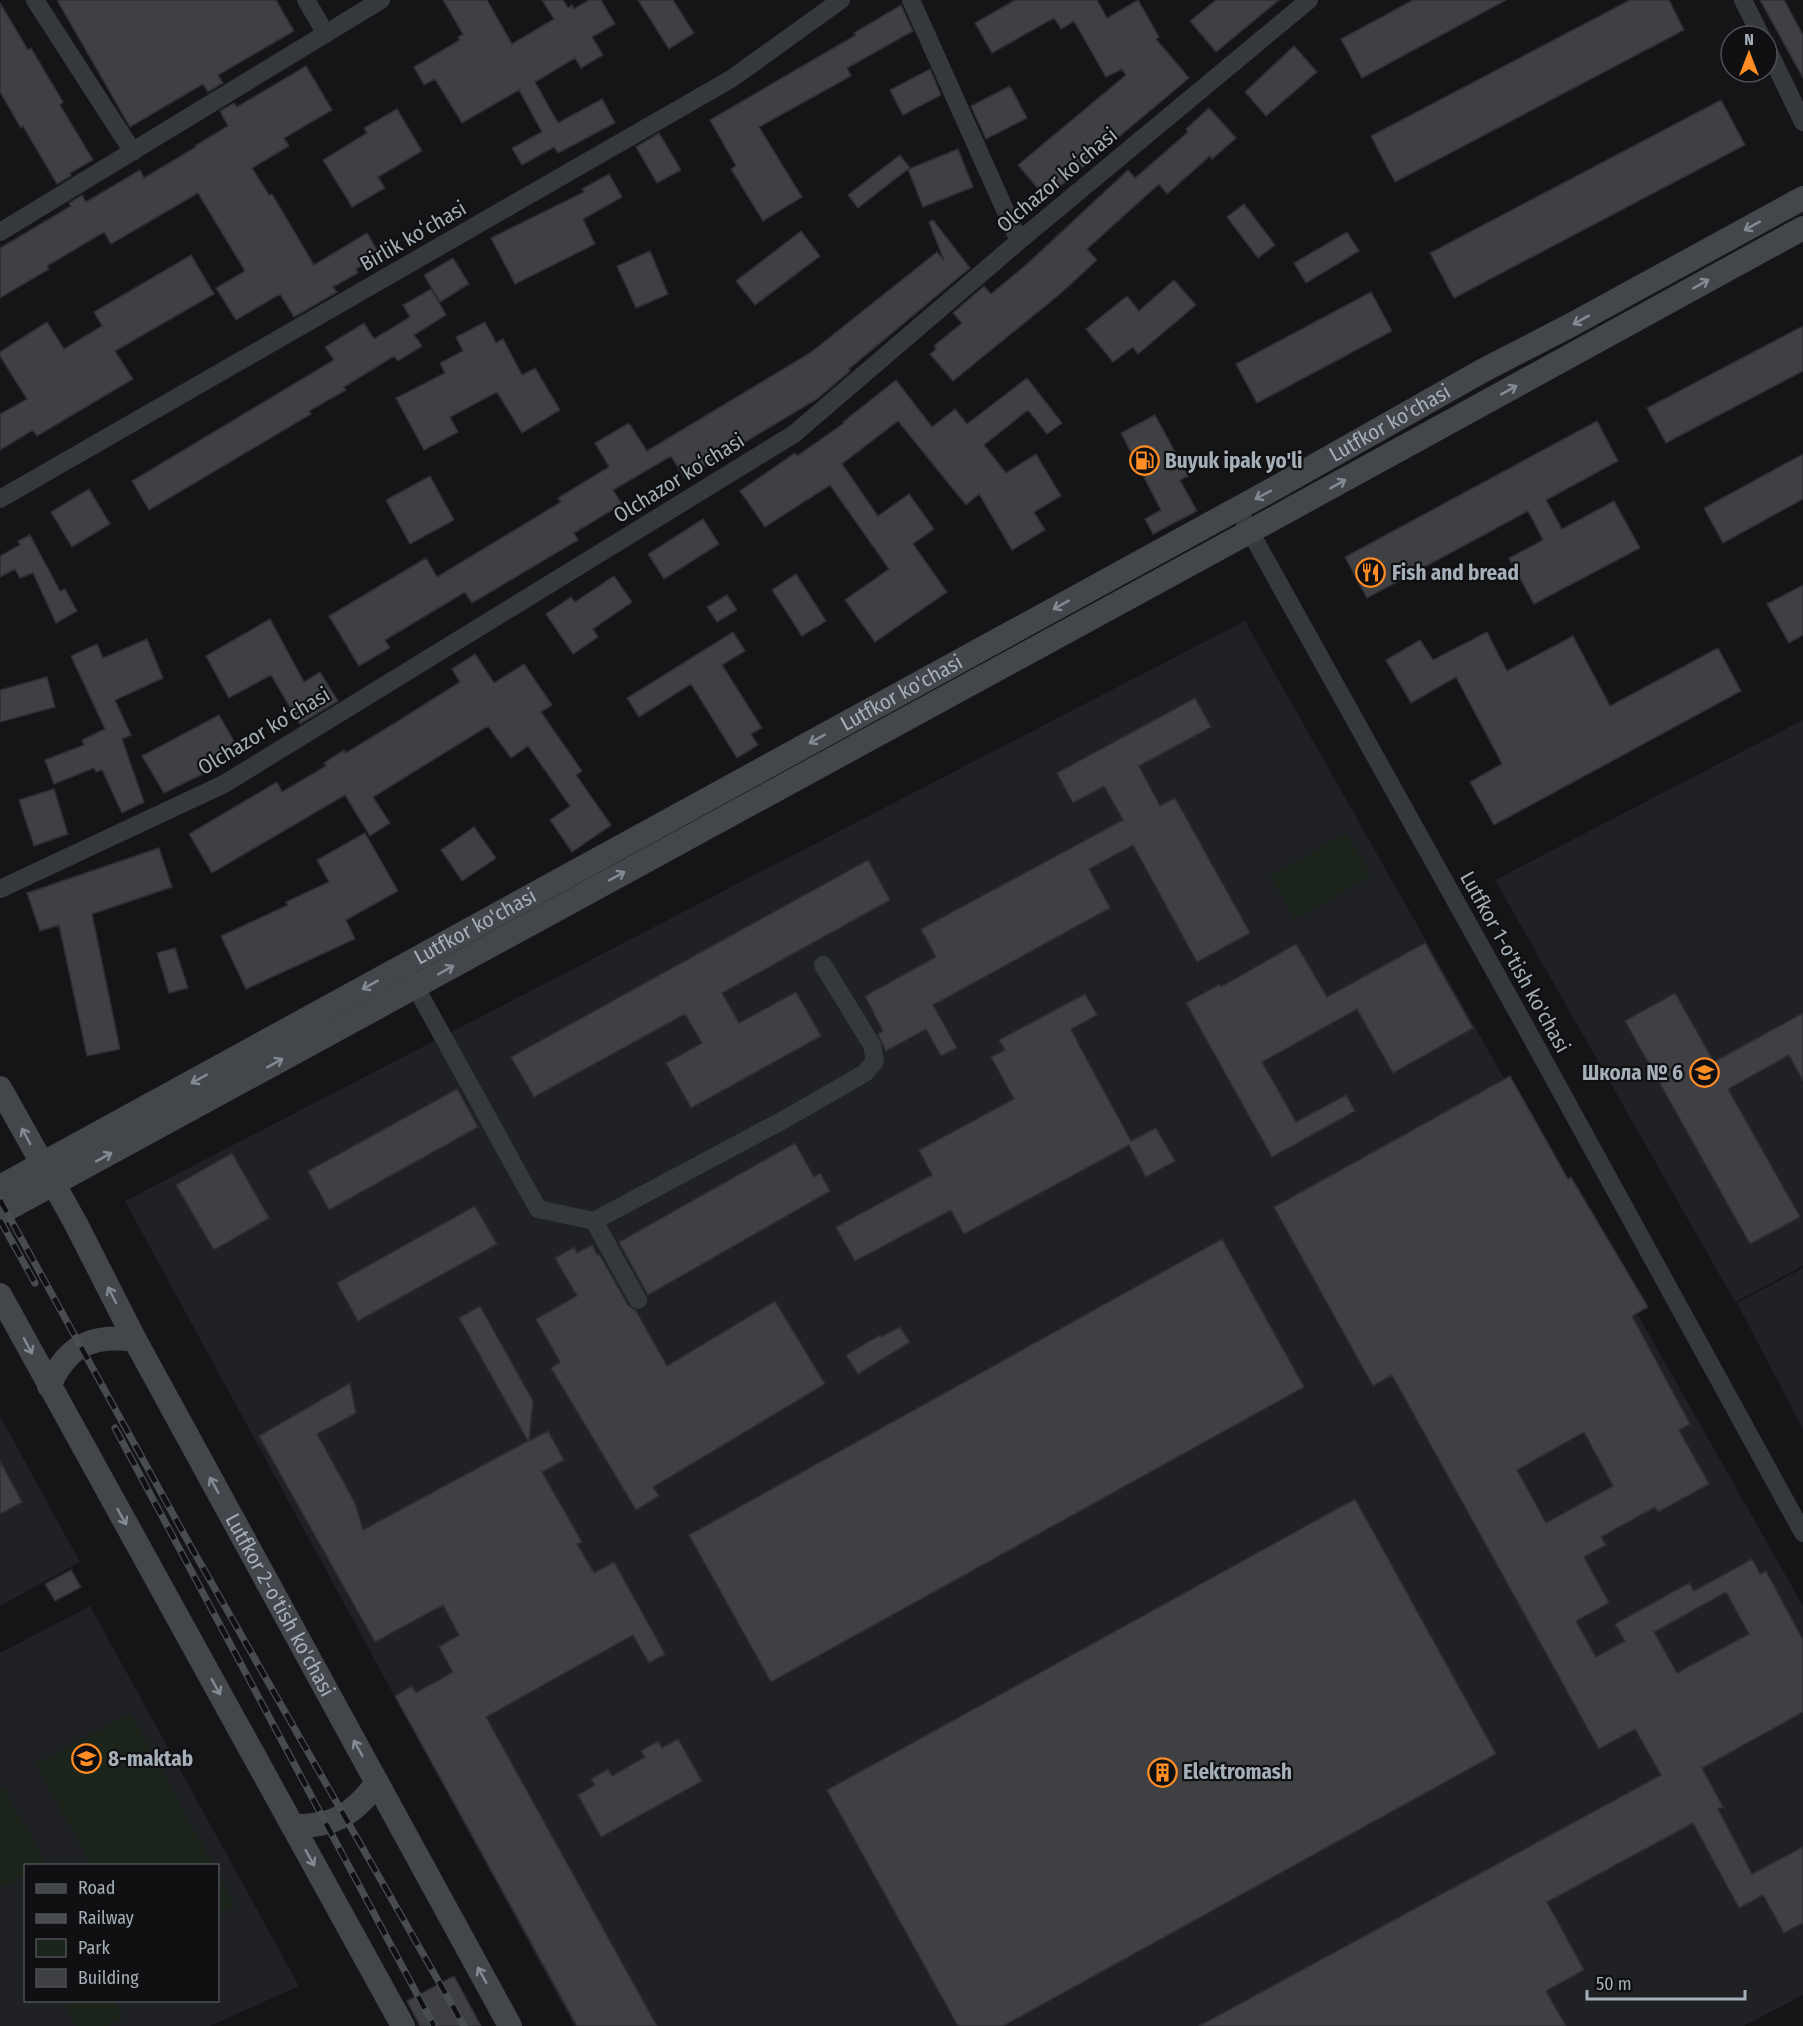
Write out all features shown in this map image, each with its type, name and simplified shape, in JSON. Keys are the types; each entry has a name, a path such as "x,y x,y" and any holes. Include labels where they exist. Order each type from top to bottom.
{"main road":[{"name":"Lutfkor ko'chasi","path":"410,976 1482,371 1802,200"},
{"name":"Lutfkor ko'chasi","path":"0,1213 47,1174 410,976 1250,532 1803,228"},
{"name":"Lutfkor 2-o'tish ko'chasi","path":"0,1088 75,1222 135,1340 510,2026"},
{"name":"Lutfkor ko'chasi","path":"0,1187 47,1174"},
{"path":"0,1295 403,2026"},
{"path":"49,1386 61,1363 83,1343 109,1338 135,1340"},
{"path":"293,1826 320,1825 340,1819 356,1807 377,1783"}],"street":[{"path":"35,0 132,152"},
{"path":"306,0 326,34"},
{"path":"0,232 381,0"},
{"name":"Birlik koʻchasi","path":"0,499 731,79 841,0"},
{"path":"911,0 1019,241"},
{"name":"Olchazor koʻchasi","path":"0,889 224,784 794,434 1019,241 1309,0"},
{"path":"1743,0 1755,24"},
{"path":"1779,73 1803,122"},
{"name":"Lutfkor 1-o'tish ko'chasi","path":"1237,508 1803,1533"},
{"path":"410,976 538,1209 594,1221 785,1119 864,1073 875,1061 872,1046 823,965"},
{"path":"594,1221 638,1300"}],"shaded area":[{"path":"1245,621 1803,1606 1803,1995 1744,2026 574,2026 125,1201"},
{"name":"Школа № 6","path":"1803,720 1803,1266 1735,1302 1495,880"},
{"path":"1803,1268 1803,1429 1737,1303"},
{"path":"0,1416 80,1562 0,1606"},
{"name":"8-maktab","path":"90,1606 299,1986 210,2026 0,2026 0,1653"}],"green space":[{"path":"1347,833 1371,876 1295,919 1270,876"},
{"path":"131,1713 212,1864 90,1864 36,1764"},
{"path":"4,1788 46,1864 24,1864 24,1876 1,1888 0,1790"},
{"path":"219,1875 235,1906 219,1915"},
{"path":"64,2002 116,2002 124,2018 109,2026 76,2026"}],"building":[{"path":"57,0 276,0 294,31 218,75 223,83 208,92 203,84 130,127"},
{"path":"443,0 487,0 512,44 554,19 542,0 563,0 568,8 572,5 574,9 589,0 601,0 615,24 592,37 603,55 581,68 575,58 535,82 558,123 602,99 615,123 558,153 554,147 522,165 512,148 542,132 519,90 462,123 435,79 424,85 414,67 460,40 458,37 463,34"},
{"path":"638,0 673,0 694,33 669,49"},
{"path":"1015,0 1097,0 1107,18 1138,0 1159,37 1156,39 1189,78 1046,198 1018,165 1126,75 1122,69 1106,77 1074,21 1061,29 1054,18 992,53 975,23"},
{"path":"1216,0 1279,0 1216,52 1190,21"},
{"path":"1413,0 1506,0 1362,78 1341,39"},
{"path":"1630,0 1669,0 1684,30 1395,182 1371,136"},
{"path":"1760,0 1784,0 1803,35 1803,78 1779,34 1779,24 1773,24"},
{"path":"0,3 28,50 31,48 63,102 60,105 93,160 70,173 71,176 57,184 0,92"},
{"path":"901,5 913,31 847,68 851,76 759,127 802,197 763,221 731,169 736,166 710,120 856,35 854,33"},
{"path":"1294,46 1317,72 1266,116 1245,92"},
{"path":"306,66 332,110 284,138 289,146 252,168 269,195 272,194 314,265 367,233 380,255 356,269 358,273 333,287 337,292 294,317 280,294 236,320 216,288 245,271 198,193 111,244 104,232 47,266 49,269 0,298 0,248 71,206 69,203 82,195 86,202 140,170 144,178 228,126 220,111 234,103 237,107"},
{"path":"930,69 941,95 903,115 890,90"},
{"path":"1010,86 1027,118 986,139 971,106"},
{"path":"1721,100 1745,145 1454,298 1430,253"},
{"path":"1209,108 1236,138 1212,159 1210,156 1167,194 1159,184 1087,249 1097,260 1060,294 953,381 930,354 936,349 934,346 962,323 953,313 984,286 991,294 1026,265 1128,170 1135,178 1188,132 1186,129"},
{"path":"397,109 422,151 378,177 385,188 352,207 323,160 367,133 364,128"},
{"path":"659,133 681,170 657,183 636,147"},
{"path":"958,149 973,187 923,207 908,169 858,208 848,195 900,155 909,169"},
{"path":"609,174 622,197 583,219 595,244 515,284 491,238 584,192 582,189"},
{"path":"1244,204 1275,245 1258,258 1227,217"},
{"path":"933,220 970,268 849,369 850,371 817,399 685,478 671,456 613,490 622,504 574,533 578,540 472,603 465,592 385,640 390,648 359,666 329,616 426,558 437,577 561,502 558,498 609,467 595,443 629,423 647,451 810,353 937,252 944,260 929,222"},
{"path":"801,231 820,256 755,305 736,281"},
{"path":"1347,232 1359,251 1306,283 1294,263"},
{"path":"650,251 668,294 636,308 617,266"},
{"path":"191,255 214,294 115,351 133,379 37,436 33,430 0,450 0,414 27,399 0,356 0,352 47,322 64,349 102,326 94,312"},
{"path":"453,258 469,284 440,302 424,275"},
{"path":"1174,280 1196,305 1138,354 1133,347 1113,362 1086,329 1127,296 1139,311"},
{"path":"431,289 446,315 414,335 422,346 398,361 394,356 344,387 346,390 309,411 311,414 149,510 132,481 334,360 325,347 364,323 374,339 410,317 403,305"},
{"path":"1371,292 1392,331 1257,403 1236,364"},
{"path":"485,322 496,343 503,339 522,375 535,368 560,410 522,433 497,392 450,417 458,432 424,450 396,398 445,373 440,363 463,351 456,337"},
{"path":"1803,326 1803,371 1666,443 1647,408"},
{"path":"1027,378 1062,423 1047,434 1028,410 984,445 1006,473 1036,454 1061,496 1034,512 1045,530 1012,550 979,494 966,505 898,421 842,464 878,516 909,494 934,529 913,544 947,592 875,642 845,600 889,569 830,485 765,527 740,491 795,453 797,456 844,423 896,380 932,427 955,409 967,424"},
{"path":"1155,415 1188,476 1180,480 1197,511 1153,534 1145,519 1161,510 1121,433"},
{"path":"1597,421 1618,461 1546,500 1562,529 1614,501 1640,548 1534,604 1509,558 1543,540 1528,511 1367,598 1345,557"},
{"path":"1803,454 1803,499 1723,543 1704,508"},
{"path":"430,476 454,520 410,544 386,500"},
{"path":"89,489 110,524 72,547 51,512"},
{"path":"703,519 719,544 664,579 648,554"},
{"path":"30,535 60,591 65,589 77,611 56,623 33,573 20,578 15,569 0,577 0,556 20,545 18,541"},
{"path":"796,574 826,621 802,636 772,590"},
{"path":"614,576 632,602 593,629 598,637 573,654 546,614 571,597 575,602"},
{"path":"1803,585 1803,635 1789,643 1767,604"},
{"path":"727,595 737,610 717,622 707,607"},
{"path":"270,619 304,682 320,672 338,701 300,724 271,675 229,698 206,656"},
{"path":"733,632 745,651 722,665 762,728 751,734 758,745 737,758 691,684 639,717 627,698"},
{"path":"1487,632 1507,671 1573,636 1610,706 1718,648 1741,691 1494,825 1470,782 1502,764 1456,677 1411,703 1386,660 1420,640 1433,660"},
{"path":"147,639 163,678 115,700 131,735 122,739 144,802 122,813 102,770 96,772 94,768 54,784 45,760 84,745 82,740 105,729 71,656 97,644 103,658"},
{"path":"475,654 494,683 524,664 552,705 541,712 582,771 576,775 611,825 572,852 550,820 570,806 528,746 511,758 488,726 373,797 390,823 370,836 345,795 212,873 189,834 277,782 282,792 326,766 324,763 344,750 346,753 403,718 460,682 452,669"},
{"path":"47,677 55,707 0,722 0,690"},
{"path":"1195,698 1211,727 1139,766 1160,806 1175,798 1250,933 1197,962 1133,845 1089,869 1110,908 933,1005 957,1048 941,1056 926,1029 886,1051 878,1034 883,1031 865,996 936,957 921,929 1123,820 1104,786 1073,803 1057,773"},
{"path":"219,715 236,745 203,764 207,772 164,793 142,756"},
{"path":"54,789 68,834 34,846 19,800"},
{"path":"474,827 496,858 462,881 441,850"},
{"path":"365,833 398,891 346,920 355,939 246,989 221,936 288,905 286,902 329,882 317,860"},
{"path":"159,848 172,887 92,914 120,1049 87,1056 59,925 40,931 27,893"},
{"path":"868,860 890,900 722,993 739,1023 796,992 821,1036 691,1108 666,1063 702,1043 685,1014 534,1097 511,1057"},
{"path":"1425,943 1473,1028 1393,1073 1357,1009 1262,1062 1296,1122 1346,1095 1355,1111 1272,1157 1186,1003 1220,984 1221,987 1296,944 1327,997"},
{"path":"175,948 188,988 169,993 157,953"},
{"path":"1675,993 1714,1062 1803,1013 1803,1081 1789,1055 1728,1089 1800,1217 1750,1244 1625,1021"},
{"path":"1085,994 1097,1015 1071,1029 1080,1047 1131,1141 1156,1128 1175,1161 1146,1177 1129,1145 964,1234 951,1210 855,1261 836,1227 932,1175 919,1150 1014,1099 991,1057 1005,1050 999,1040"},
{"path":"1510,1076 1568,1179 1571,1177 1648,1307 1632,1316 1690,1424 1679,1430 1709,1484 1658,1512 1655,1507 1601,1537 1606,1545 1584,1557 1609,1603 1576,1621 1596,1657 1625,1641 1615,1624 1689,1583 1694,1591 1752,1559 1760,1574 1766,1571 1803,1640 1803,1712 1702,1768 1723,1807 1718,1809 1752,1874 1803,1847 1803,1923 1784,1933 1763,1895 1739,1908 1693,1823 1547,1902 1584,1970 1546,1991 1566,2026 1199,2026 1661,1775 1635,1729 1599,1749 1392,1375 1373,1386 1274,1207","holes":["1584,1432 1613,1486 1546,1523 1517,1470","1726,1592 1749,1634 1677,1673 1654,1632"]},
{"path":"457,1089 478,1127 329,1210 308,1171"},
{"path":"795,1143 814,1177 820,1173 830,1191 648,1295 619,1242"},
{"path":"232,1153 269,1218 214,1250 176,1185"},
{"path":"475,1206 497,1244 358,1321 337,1283"},
{"path":"1222,1239 1304,1387 771,1682 689,1535"},
{"path":"592,1245 628,1305 636,1311 667,1366 775,1301 825,1384 653,1487 659,1496 636,1510 551,1368 560,1362 536,1319 577,1296 555,1258 574,1247 577,1253"},
{"path":"480,1306 533,1401 529,1441 548,1431 564,1460 542,1472 582,1542 577,1544 594,1573 614,1562 665,1654 649,1663 633,1635 486,1717 657,2026 577,2026 395,1696 412,1686 416,1693 453,1672 439,1647 459,1635 443,1605 375,1642 259,1436 350,1383 356,1413 317,1434 355,1503 363,1530 528,1441 459,1318"},
{"path":"900,1327 910,1342 858,1374 846,1355 880,1335 881,1337"},
{"path":"0,1461 22,1502 0,1514"},
{"name":"Elektromash","path":"1355,1499 1496,1754 1003,2026 958,2026 827,1790"},
{"path":"71,1570 81,1587 55,1601 45,1584"},
{"path":"678,1739 702,1781 601,1837 578,1795 595,1785 591,1779 608,1769 612,1776 645,1757 641,1751 658,1741 662,1748"},
{"path":"454,1976 481,2026 420,2026 407,2001"}],"railway":[{"path":"0,1200 190,1545 464,2026"},
{"path":"0,1220 35,1283"},
{"path":"115,1428 434,2026"}],"place":[{"name":"Buyuk ipak yo'li","path":"1144,461"},
{"name":"Fish and bread","path":"1371,573"},
{"name":"Школа № 6","path":"1704,1073"},
{"name":"8-maktab","path":"87,1759"},
{"name":"Elektromash","path":"1162,1772"}]}
